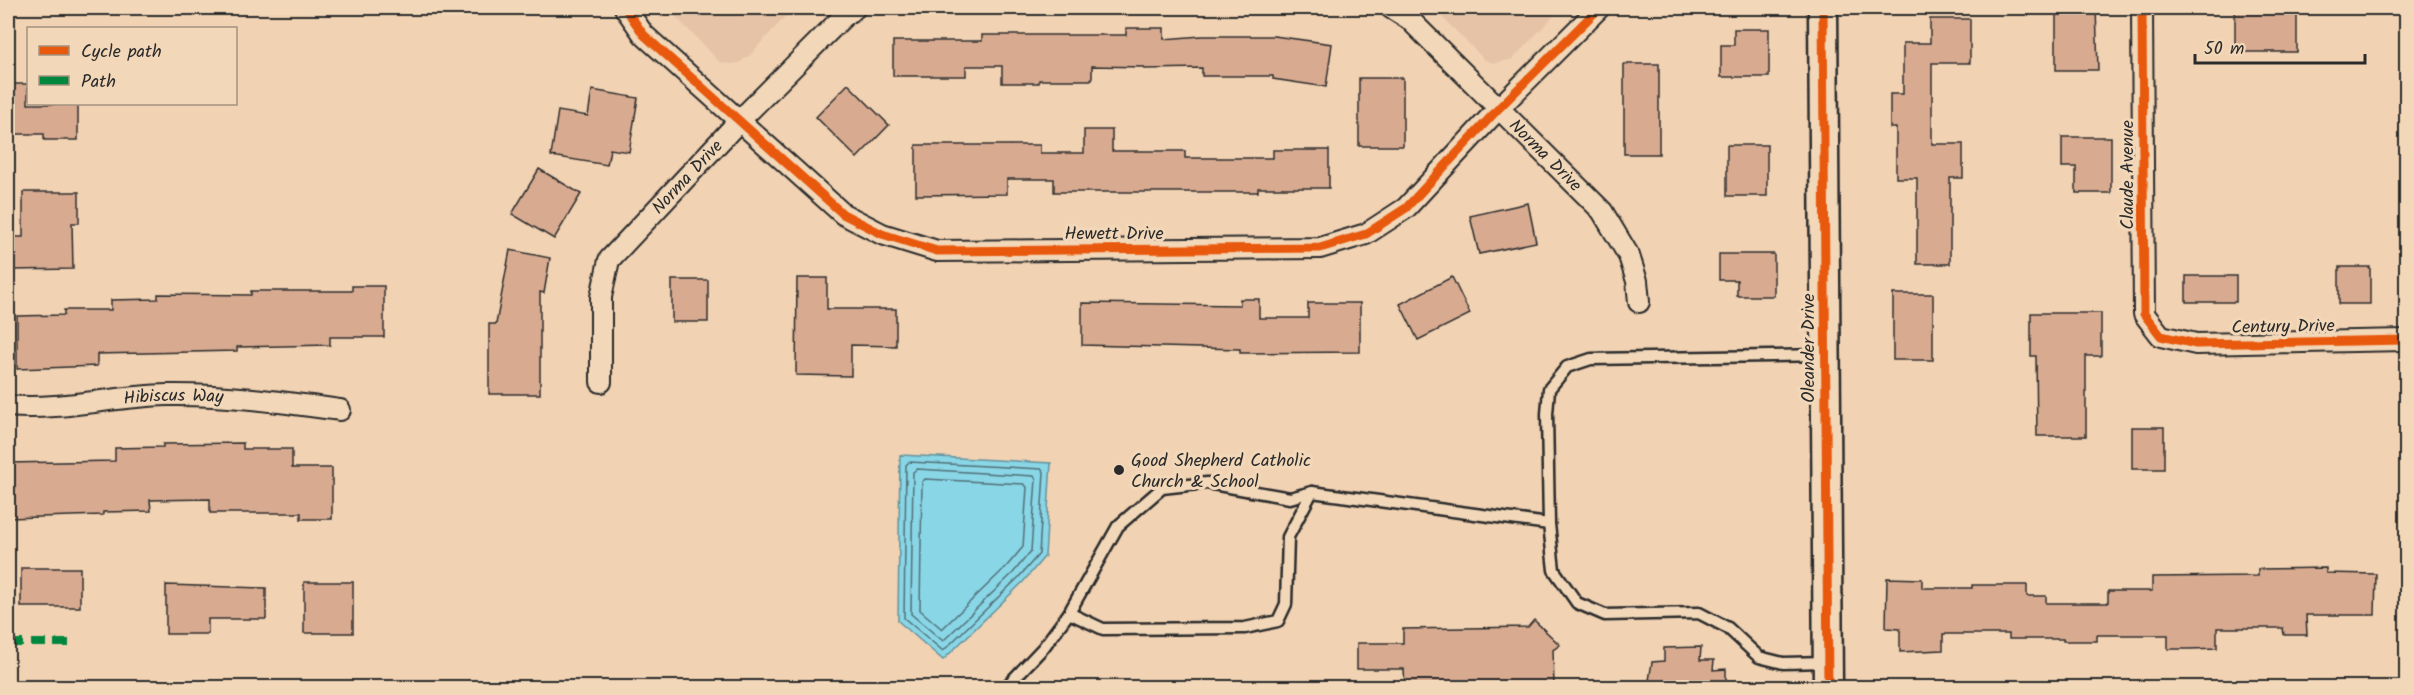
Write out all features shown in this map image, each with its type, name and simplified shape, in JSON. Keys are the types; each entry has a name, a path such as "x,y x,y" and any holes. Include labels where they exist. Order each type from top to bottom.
{"street":[{"name":"Hewett Drive","path":"625,8 644,35 843,214 882,234 937,251 1320,248 1366,234 1406,208 1599,8"},
{"name":"Norma Drive","path":"601,382 601,297 609,260 740,120 843,17 855,8"},
{"name":"Norma Drive","path":"1391,8 1408,19 1602,211 1629,256 1637,281 1639,302"},
{"name":"Oleander Drive","path":"1823,8 1828,675"},
{"name":"Claude Avenue","path":"2142,8 2144,314 2162,336"},
{"name":"Century Drive","path":"2162,336 2196,344 2406,340"},
{"name":"Hibiscus Way","path":"8,406 31,408 165,395 240,397 340,410"}],"lane":[{"path":"1825,356 1591,359 1567,367 1549,389 1548,524 1554,570 1577,603 1605,615 1699,613 1728,628 1759,657 1828,675"},
{"path":"1005,687 1043,648 1070,613 1118,526 1162,488 1207,483 1290,498 1312,492 1548,524"},
{"path":"1070,613 1103,629 1245,628 1278,621 1286,604 1288,537 1312,492"}],"shaded area":[{"path":"667,8 793,8 750,55 739,63 730,64 720,62"},
{"path":"1433,8 1561,8 1513,59 1495,63 1485,60"}],"water":[{"path":"900,455 1051,463 1045,556 1023,582 943,660 898,621"}],"building":[{"path":"2056,8 2096,8 2098,70 2056,70"},
{"path":"2235,8 2297,8 2297,52 2235,52"},
{"path":"1930,19 1970,19 1970,63 1932,63 1932,144 1963,144 1963,178 1950,178 1950,264 1917,264 1917,178 1896,178 1896,128 1890,128 1890,94 1903,94 1903,43 1930,43"},
{"path":"1126,28 1164,28 1164,39 1202,36 1274,36 1332,44 1326,87 1273,79 1273,76 1202,76 1202,68 1144,69 1144,67 1092,66 1092,80 1039,80 1039,83 1002,83 1002,66 966,66 966,76 893,76 893,41 982,41 982,35 1126,35"},
{"path":"1734,29 1769,29 1769,77 1721,77 1721,45 1734,45"},
{"path":"1624,64 1659,64 1659,154 1624,154"},
{"path":"1359,78 1403,78 1403,146 1359,146"},
{"path":"8,84 27,84 27,105 78,105 78,140 44,140 44,134 8,134"},
{"path":"848,84 889,125 857,158 816,117"},
{"path":"592,90 638,98 629,152 610,149 607,165 551,156 558,111 588,116"},
{"path":"1084,130 1112,130 1112,151 1185,151 1185,158 1273,158 1273,150 1329,150 1329,188 1258,188 1258,192 1054,192 1054,179 1007,179 1007,194 916,195 916,145 1040,145 1040,153 1084,153"},
{"path":"2062,137 2111,137 2111,193 2076,193 2076,167 2062,167"},
{"path":"1727,145 1767,145 1767,196 1727,196"},
{"path":"539,169 581,194 554,239 512,214"},
{"path":"23,192 79,192 79,223 72,223 73,269 11,270 10,237 23,237"},
{"path":"1528,203 1536,242 1479,254 1470,216"},
{"path":"510,250 550,258 544,293 540,292 540,394 489,394 489,324 496,324"},
{"path":"1719,254 1774,254 1774,296 1737,296 1737,280 1719,280"},
{"path":"2339,267 2370,267 2370,304 2339,304"},
{"path":"2186,276 2236,276 2236,302 2186,302"},
{"path":"1452,277 1470,314 1418,340 1400,304"},
{"path":"797,278 827,278 827,309 896,309 896,346 851,345 851,376 796,375"},
{"path":"672,280 708,280 708,322 672,322"},
{"path":"352,286 384,286 384,337 330,337 330,345 237,347 237,351 97,354 97,366 17,369 17,316 64,315 64,310 111,310 111,300 158,299 158,294 251,295 251,291 352,291"},
{"path":"1893,294 1933,294 1933,360 1893,360"},
{"path":"1240,299 1259,299 1259,318 1308,318 1308,303 1360,303 1360,352 1240,353 1240,349 1082,345 1082,303 1240,305"},
{"path":"2031,313 2101,313 2101,356 2086,356 2086,436 2037,436 2036,356 2031,356"},
{"path":"2132,427 2164,427 2164,469 2132,469"},
{"path":"243,443 243,449 292,449 292,468 332,468 332,519 301,519 301,513 210,513 210,499 150,500 151,511 8,518 8,463 115,461 115,448 163,447 163,444"},
{"path":"21,568 80,568 80,607 21,607"},
{"path":"2326,568 2326,573 2376,574 2375,615 2306,615 2307,635 2284,635 2283,628 2217,628 2217,648 2190,649 2168,649 2168,635 2097,635 2097,641 2063,641 2063,639 2009,639 2009,634 1943,634 1943,650 1900,652 1900,629 1886,628 1887,578 1922,579 1922,588 2027,585 2027,596 2046,596 2046,603 2108,603 2108,591 2152,591 2152,577 2258,576 2258,569"},
{"path":"304,582 353,582 353,633 304,633"},
{"path":"166,585 266,588 266,619 208,619 208,634 166,634"},
{"path":"1534,620 1560,645 1553,650 1554,687 1405,687 1404,669 1357,669 1357,643 1403,643 1403,629 1528,627"},
{"path":"1701,647 1700,660 1714,660 1713,670 1726,669 1726,687 1648,687 1652,662 1664,661 1664,648"}],"marked path":[{"path":"8,643 69,643"}],"cycle path":[{"path":"625,8 644,35 843,214 882,234 937,251 1320,248 1366,234 1406,208 1499,108 1599,8"},
{"path":"1823,8 1828,688"},
{"path":"2142,8 2144,314 2161,336 2196,344 2406,340"}],"place":[{"name":"Good Shepherd Catholic Church & School","path":"1119,470"}]}
